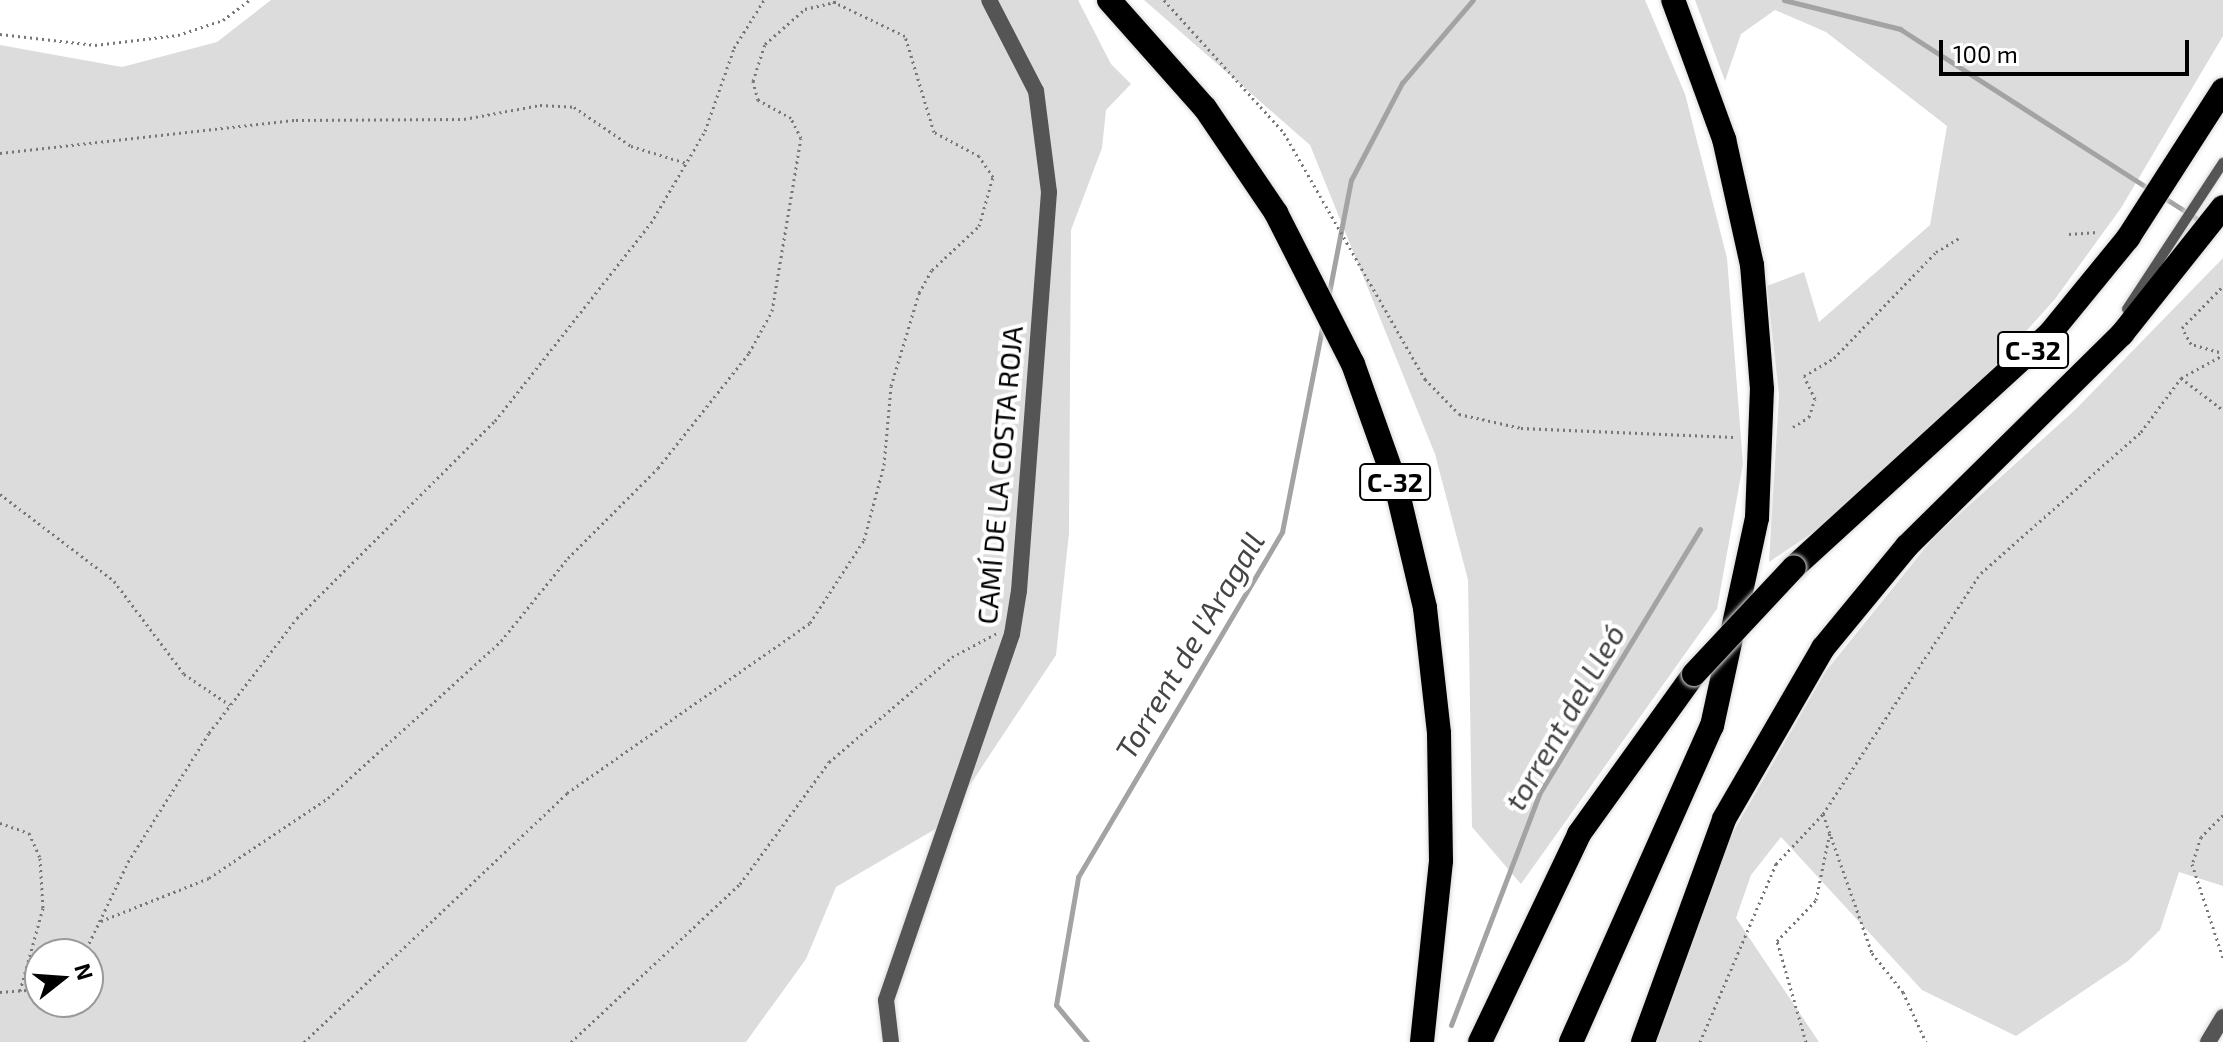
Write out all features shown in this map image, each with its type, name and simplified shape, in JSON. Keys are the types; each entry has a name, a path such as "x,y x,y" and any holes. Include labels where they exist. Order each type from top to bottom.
{"highway":[{"name":"C-32","path":"1109,0 1205,108 1276,213 1353,364 1396,485 1425,608 1439,733 1441,861 1422,1042"},
{"path":"1571,1042 1712,726 1757,518 1762,389 1752,265 1724,139 1673,0"},
{"name":"C-32","path":"1480,1042 1579,834 1694,674 1794,567 2051,332 2151,206 2223,90"},
{"name":"C-32","path":"1643,1042 1724,819 1790,697 1907,546 2067,390 2223,207"}],"street":[{"name":"CAMÍ DE LA COSTA ROJA","path":"891,1042 886,1000 1012,634 1049,192 1036,91 989,0"},
{"path":"2208,1042 2223,1017"}],"lane":[{"path":"2067,390 2161,263 2223,163"}],"path":[{"path":"0,34 95,45 178,35 223,20 250,0"},
{"path":"92,938 128,862 232,706 326,584 495,421 651,223 686,163 734,48 764,0"},
{"path":"304,1042 567,793 810,623 864,540 884,465 891,386 919,293 932,270 979,226 993,177 979,156 934,132 905,36 830,0"},
{"path":"1164,0 1284,133 1425,379 1459,414 1521,428 1734,437"},
{"path":"101,921 209,878 328,798 501,641 568,558 658,468 749,353 772,311 801,138 791,118 758,100 753,81 765,44 805,9 836,2"},
{"path":"0,153 296,120 464,119 540,105 574,107 631,146 686,163"},
{"path":"2069,234 2098,232"},
{"path":"1793,427 1809,417 1815,399 1804,376 1834,358 1936,252 1961,237"},
{"path":"2221,354 2191,344 2182,328 2223,286"},
{"path":"1700,1042 1776,864 1823,814 1981,573 2141,432 2181,378 2221,354"},
{"path":"2181,378 2223,410"},
{"path":"0,494 114,581 184,674 232,706"},
{"path":"571,1042 740,884 829,762 952,657 993,632 1012,634"},
{"path":"1823,814 1872,953 1903,992 1926,1042"},
{"path":"2223,815 2201,837 2192,864 2223,958"},
{"path":"0,823 29,833 40,858 43,908 20,991"},
{"path":"1806,1042 1777,941 1816,900 1830,832"},
{"path":"0,992 24,991"}],"shaded area":[{"path":"271,0 1078,0 1111,64 1131,84 1106,110 1102,148 1071,230 1069,533 1056,655 944,824 836,887 806,959 746,1042 0,1042 0,45 122,67 217,42"},
{"path":"1144,0 1645,0 1685,94 1727,258 1743,464 1717,609 1521,884 1472,827 1468,580 1435,454 1310,145"},
{"path":"1695,0 2223,0 2223,36 2121,208 2055,299 1968,396 1821,527 1769,562 1779,395 1767,286 1804,272 1819,322 1930,225 1947,126 1826,32 1775,10 1741,34 1725,81"},
{"path":"2223,258 2223,886 2179,872 2160,930 2128,961 2016,1036 1922,990 1781,837 1751,875 1736,918 1819,1042 1655,1042 1724,848 1826,671 1934,537 2075,410"}],"waterway":[{"name":"Torrent de l'Aragall","path":"1328,298 1351,180 1402,83 1473,0"},
{"name":"torrent del Lleó","path":"1784,0 1900,29 2151,190"},
{"name":"torrent del Lleó","path":"2163,197 2202,222"},
{"name":"Torrent de l'Aragall","path":"1087,1042 1056,1005 1078,877 1282,532 1323,323"},
{"name":"torrent del Lleó","path":"1451,1025 1539,794 1700,529"}]}
